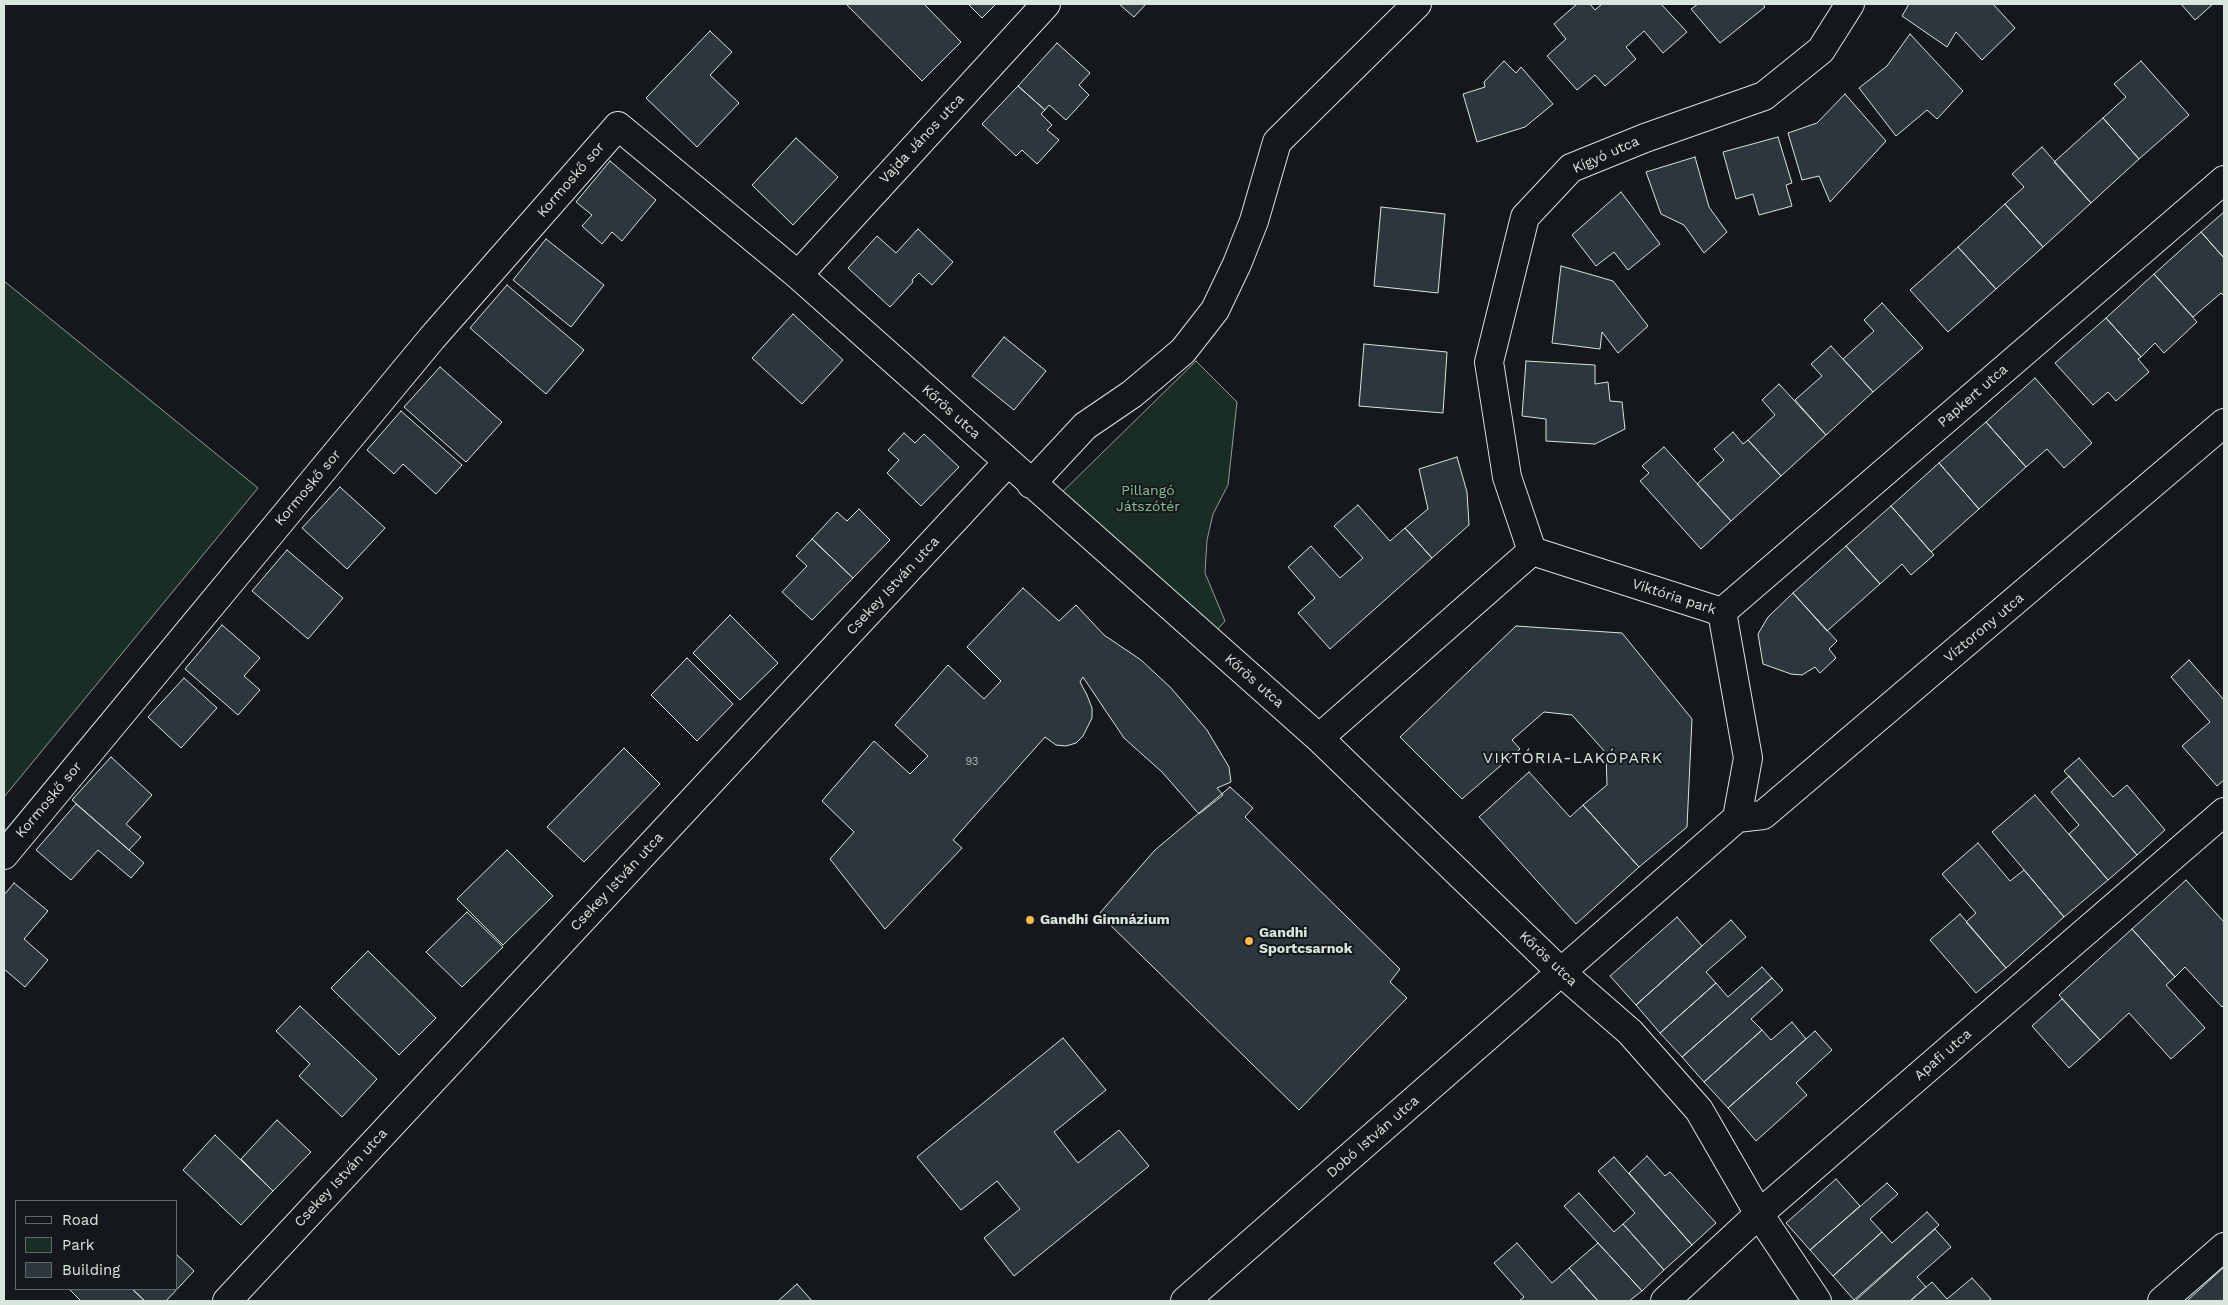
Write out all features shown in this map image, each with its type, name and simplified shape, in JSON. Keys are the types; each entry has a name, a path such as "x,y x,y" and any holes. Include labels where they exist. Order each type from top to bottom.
{"street":[{"name":"Vajda János utca","path":"798,275 1046,4"},
{"path":"1031,484 1085,426 1132,394 1183,351 1215,310 1237,264 1254,221 1277,142 1417,4"},
{"name":"Kígyó utca","path":"1532,551 1507,477 1489,362 1526,218 1571,168 1645,138 1764,96 1821,50 1850,4"},
{"name":"Kőrös utca","path":"618,126 798,275 1007,463 1319,738 1561,972 1630,1032 1699,1110 1759,1214 1817,1301"},
{"name":"Kormoskő sor","path":"4,855 432,338 618,126"},
{"name":"Papkert utca","path":"1722,612 2224,180"},
{"name":"Víztorony utca","path":"1737,818 1763,815 2224,423"},
{"name":"Csekey István utca","path":"227,1301 1007,463"},
{"path":"1319,738 1532,551"},
{"name":"Viktória park","path":"1532,551 1722,612 1748,758 1737,818"},
{"name":"Apafi utca","path":"1665,1301 1759,1214 2224,812"},
{"path":"1561,972 1737,818"},
{"name":"Dobó István utca","path":"1185,1301 1561,972"},
{"path":"2162,1301 2224,1247"}],"green space":[{"path":"4,281 258,488 4,797"},
{"name":"Pillangó Játszótér","path":"1196,361 1237,402 1228,485 1213,514 1207,540 1205,573 1225,621 1208,640 1052,502"}],"building":[{"path":"846,4 924,4 961,42 922,81"},
{"path":"968,4 996,4 982,18"},
{"path":"1119,4 1146,4 1134,17"},
{"path":"1577,4 1590,4 1595,10 1602,4 1661,4 1687,32 1663,53 1644,31 1626,47 1636,59 1605,86 1595,75 1577,90 1547,56 1566,39 1554,24"},
{"path":"1698,4 1763,4 1765,7 1720,43 1691,9"},
{"path":"1909,4 1993,4 2015,28 1982,60 1956,32 1947,47 1902,16"},
{"path":"2181,4 2213,4 2195,20"},
{"path":"710,31 732,52 710,75 739,103 697,147 646,98"},
{"path":"1910,34 1963,91 1937,119 1927,110 1896,136 1859,88 1887,66"},
{"path":"1057,43 1090,73 1079,85 1089,95 1066,120 1049,105 1045,110 1018,86"},
{"path":"1504,61 1516,73 1521,67 1553,104 1525,127 1477,142 1463,94 1485,87 1484,82"},
{"path":"2141,61 2189,115 2139,159 2103,118 2126,97 2114,84"},
{"path":"1018,86 1045,110 1041,114 1052,125 1047,130 1059,140 1037,164 1022,150 1016,156 982,124"},
{"path":"1845,94 1886,141 1830,202 1819,176 1802,180 1788,133 1817,123"},
{"path":"2103,118 2139,159 2091,203 2054,162"},
{"path":"1778,137 1792,183 1786,185 1792,206 1759,215 1753,194 1736,199 1723,152"},
{"path":"796,138 838,177 793,225 752,185"},
{"path":"2042,147 2091,203 2043,247 2005,204 2024,187 2012,174"},
{"path":"1695,157 1709,207 1727,232 1704,253 1684,225 1661,214 1646,172"},
{"path":"610,161 656,200 622,241 612,232 602,244 582,226 592,215 576,202"},
{"path":"1621,192 1660,244 1628,270 1614,252 1596,266 1572,235"},
{"path":"2005,204 2043,247 1996,289 1958,247"},
{"path":"1381,207 1445,214 1438,293 1374,286"},
{"path":"2224,212 2224,258 2201,232"},
{"path":"918,229 953,262 932,285 919,273 890,307 848,268 877,236 896,253"},
{"path":"2201,232 2224,258 2224,296 2221,293 2193,317 2154,274"},
{"path":"546,239 604,285 571,327 513,280"},
{"path":"1958,247 1996,289 1948,332 1910,290"},
{"path":"1561,266 1613,281 1648,326 1618,353 1602,332 1600,349 1552,343"},
{"path":"2154,274 2197,322 2164,353 2155,343 2141,357 2106,318"},
{"path":"507,285 584,350 546,394 470,328"},
{"path":"1882,303 1923,348 1873,392 1843,359 1874,331 1864,320"},
{"path":"793,314 843,360 802,404 752,358"},
{"path":"2106,318 2141,357 2138,359 2149,372 2116,401 2108,392 2093,405 2055,363"},
{"path":"1004,337 1046,371 1014,410 972,376"},
{"path":"1364,344 1447,352 1443,413 1359,406"},
{"path":"1831,346 1873,392 1826,435 1795,400 1822,376 1811,364"},
{"path":"1526,361 1595,365 1595,384 1608,382 1610,401 1622,402 1625,429 1595,444 1546,441 1546,419 1522,416"},
{"path":"440,367 502,422 466,462 404,407"},
{"path":"2035,378 2092,443 2064,468 2047,449 2026,467 1986,422"},
{"path":"1779,384 1826,435 1781,476 1748,440 1775,415 1762,400"},
{"path":"401,411 462,465 436,494 403,464 394,474 367,450"},
{"path":"1986,422 2026,467 1979,509 1939,463"},
{"path":"1733,432 1743,444 1748,440 1781,476 1731,521 1697,484 1724,460 1714,449"},
{"path":"904,433 915,443 924,434 959,467 921,506 887,473 899,460 888,450"},
{"path":"1664,447 1731,521 1701,549 1640,481 1649,473 1642,466"},
{"path":"1457,457 1467,492 1469,525 1432,558 1405,528 1428,509 1419,469"},
{"path":"1939,463 1979,509 1931,552 1891,506"},
{"path":"340,487 385,528 347,569 302,528"},
{"path":"1358,505 1390,541 1405,528 1432,558 1330,649 1298,613 1315,598 1288,567 1311,546 1340,578 1363,558 1334,526"},
{"path":"1891,506 1934,555 1911,575 1902,564 1880,584 1846,546"},
{"path":"859,509 890,540 853,578 812,539 837,512 847,521"},
{"path":"812,539 853,578 812,620 782,592 807,566 796,556"},
{"path":"1846,546 1880,584 1827,631 1793,593"},
{"path":"287,550 343,598 308,639 252,591"},
{"path":"1023,588 1059,621 1076,605 1104,635 1141,660 1171,688 1207,730 1229,767 1231,782 1217,788 1223,795 1199,814 1162,772 1124,738 1083,677 1080,682 1092,708 1092,718 1083,736 1076,743 1066,746 1056,745 1045,737 953,840 962,848 885,929 830,859 854,832 822,801 874,741 910,774 928,756 895,725 948,665 984,699 1001,681 967,647"},
{"path":"1793,593 1837,641 1829,649 1836,658 1820,673 1815,667 1802,675 1791,674 1763,664 1758,634 1768,617"},
{"path":"730,615 778,663 740,700 693,653"},
{"path":"222,625 260,658 244,676 260,690 238,715 185,669"},
{"path":"1516,626 1622,633 1692,719 1687,827 1639,867 1583,805 1607,785 1606,753 1572,715 1544,712 1512,740 1520,749 1462,799 1400,737"},
{"path":"687,658 733,704 697,741 651,695"},
{"path":"2189,660 2224,700 2224,780 2217,786 2182,746 2210,722 2171,677"},
{"path":"184,678 217,708 181,748 148,717"},
{"path":"624,748 660,784 584,862 547,827"},
{"path":"111,757 152,795 126,824 141,837 129,850 72,800"},
{"path":"2079,758 2113,797 2127,785 2165,830 2137,855 2064,771"},
{"path":"1529,772 1570,817 1583,805 1639,867 1576,924 1479,817"},
{"path":"2069,776 2137,855 2108,880 2069,834 2079,825 2051,792"},
{"name":"Gandhi Sportcsarnok","path":"1230,787 1253,808 1245,817 1400,969 1390,982 1407,998 1299,1110 1099,914 1155,850"},
{"path":"2035,795 2108,880 2064,917 1992,832"},
{"path":"76,804 144,863 131,878 98,850 71,880 36,850"},
{"path":"1978,843 2010,881 2024,870 2064,917 2006,968 1966,922 1976,913 1942,874"},
{"path":"507,850 553,896 503,945 457,899"},
{"path":"2186,880 2224,922 2224,1005 2222,1007 2185,967 2175,977 2132,929"},
{"path":"14,883 48,911 24,939 48,960 25,987 4,969 4,895"},
{"path":"467,912 503,947 462,987 426,952"},
{"path":"1960,914 2006,968 1976,993 1930,940"},
{"path":"1677,917 1702,946 1636,1005 1610,976"},
{"path":"1731,920 1746,937 1706,972 1716,983 1660,1033 1636,1005"},
{"path":"2132,929 2175,977 2166,985 2205,1028 2171,1059 2129,1013 2100,1040 2059,995"},
{"path":"368,951 436,1018 399,1055 331,988"},
{"path":"1762,967 1772,978 1682,1057 1660,1033 1716,983 1728,997"},
{"path":"1772,978 1783,990 1751,1019 1762,1030 1704,1082 1682,1057"},
{"path":"2062,999 2100,1040 2069,1068 2032,1026"},
{"path":"300,1006 377,1079 342,1117 299,1076 310,1064 276,1031"},
{"path":"1792,1022 1806,1039 1728,1108 1704,1082 1762,1030 1771,1040"},
{"path":"1815,1031 1832,1050 1796,1083 1807,1095 1756,1141 1728,1108"},
{"path":"1063,1038 1106,1090 1054,1132 1078,1163 1119,1130 1149,1166 1014,1276 984,1238 1020,1209 997,1181 961,1210 917,1157"},
{"path":"277,1120 311,1152 273,1191 241,1159"},
{"path":"215,1135 273,1191 241,1225 183,1170"},
{"path":"1647,1156 1665,1176 1670,1172 1716,1223 1692,1245 1629,1173"},
{"path":"1614,1157 1692,1245 1664,1270 1623,1224 1635,1213 1598,1171"},
{"path":"1836,1179 1860,1206 1810,1250 1786,1223"},
{"path":"1887,1183 1898,1194 1870,1219 1882,1232 1833,1276 1810,1250"},
{"path":"1579,1193 1614,1232 1623,1224 1664,1270 1642,1291 1564,1206"},
{"path":"1927,1212 1939,1225 1854,1300 1833,1276 1882,1232 1892,1243"},
{"path":"1935,1229 1951,1247 1917,1277 1926,1287 1910,1301 1855,1301"},
{"path":"1517,1243 1552,1283 1569,1268 1598,1301 1519,1301 1524,1297 1494,1263"},
{"path":"1598,1243 1642,1291 1629,1301 1598,1301 1569,1268"},
{"path":"178,1256 194,1271 178,1288"},
{"path":"2224,1267 2224,1301 2187,1301"},
{"path":"1972,1278 1991,1299 1988,1301 1910,1301 1932,1282 1947,1299"},
{"path":"797,1284 812,1301 778,1301"},
{"path":"70,1290 133,1290 145,1301 81,1301"},
{"path":"133,1290 176,1290 166,1301 145,1301"}],"place":[{"name":"Gandhi Gimnázium","path":"1030,920"},
{"name":"Gandhi Sportcsarnok","path":"1249,941"}],"district":[{"name":"VIKTÓRIA-LAKÓPARK","path":"1573,758"}]}
